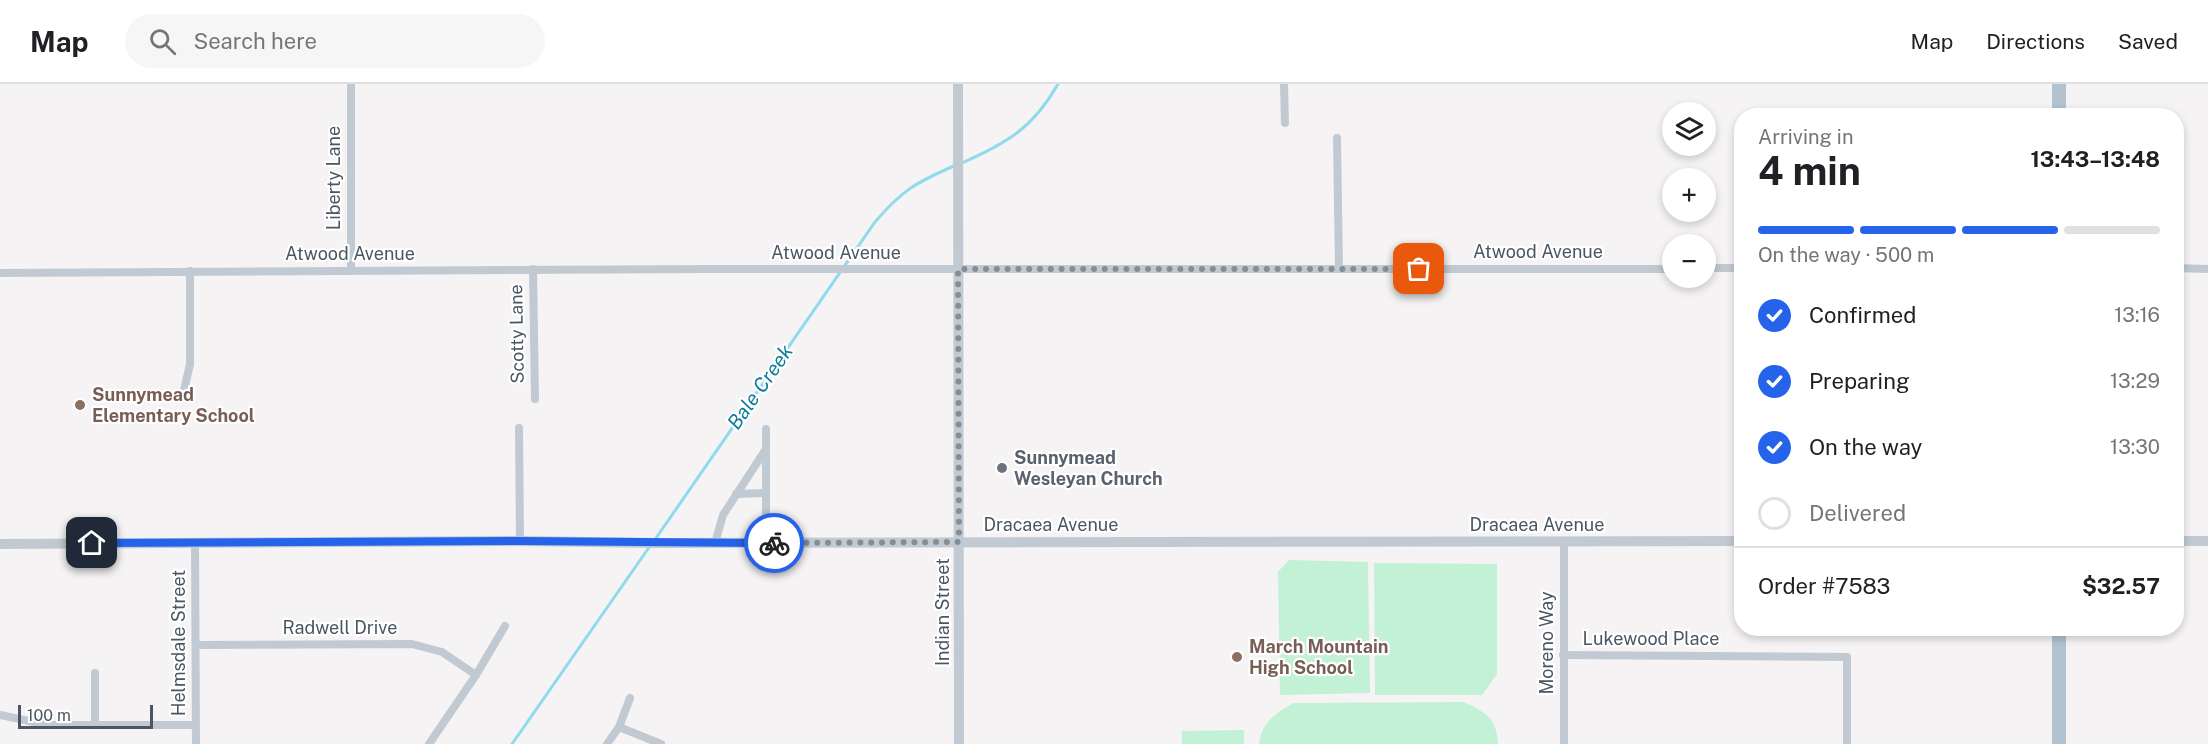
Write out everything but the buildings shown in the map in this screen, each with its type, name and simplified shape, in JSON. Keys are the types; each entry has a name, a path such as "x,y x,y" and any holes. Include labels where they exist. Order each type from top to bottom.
{"main road":[{"path":"2059,84 2059,108"},
{"path":"2059,636 2059,744"}],"street":[{"name":"Liberty Lane","path":"351,84 351,271"},
{"name":"Indian Street","path":"958,84 959,744"},
{"path":"1284,84 1285,123"},
{"path":"1337,138 1339,269"},
{"name":"Atwood Avenue","path":"0,273 533,269 1662,268"},
{"path":"1716,268 1734,268"},
{"path":"2184,268 2208,268"},
{"name":"Scotty Lane","path":"533,269 535,399"},
{"path":"182,399 190,364 190,271"},
{"path":"519,428 520,541"},
{"path":"766,429 766,513"},
{"path":"715,543 723,515 766,449"},
{"path":"736,494 766,494"},
{"name":"Dracaea Avenue","path":"0,544 520,541 715,543 1734,541"},
{"name":"Moreno Way","path":"1564,541 1564,744"},
{"path":"2184,541 2208,541"},
{"name":"Helmsdale Street","path":"195,542 196,744"},
{"path":"429,744 506,626"},
{"name":"Radwell Drive","path":"196,645 412,644 442,652 476,675"},
{"name":"Lukewood Place","path":"1563,655 1847,657 1847,744"},
{"path":"95,673 95,725"},
{"path":"607,744 619,727 630,698"},
{"path":"0,715 48,725 195,725"},
{"path":"619,727 661,744"}],"green space":[{"path":"1289,560 1368,562 1370,693 1280,695 1278,572"},
{"path":"1374,563 1497,564 1497,674 1482,695 1375,695"},
{"path":"1463,702 1488,717 1495,728 1498,744 1259,744 1266,724 1281,710 1294,703"},
{"path":"1244,730 1244,744 1182,744 1182,731"}],"waterway":[{"name":"Bale Creek","path":"962,163 1006,141 1029,123 1058,84"},
{"name":"Bale Creek","path":"654,541 875,222 902,194 956,165"},
{"name":"Bale Creek","path":"512,744 650,546"}],"way so far":[{"path":"774,543 959,542 958,269 1419,269"}],"place":[{"name":"Sunnymead Elementary School","path":"80,405"},
{"name":"Sunnymead Wesleyan Church","path":"1002,468"},
{"name":"March Mountain High School","path":"1237,657"}],"route":[{"path":"92,543 520,541 774,543"}]}
